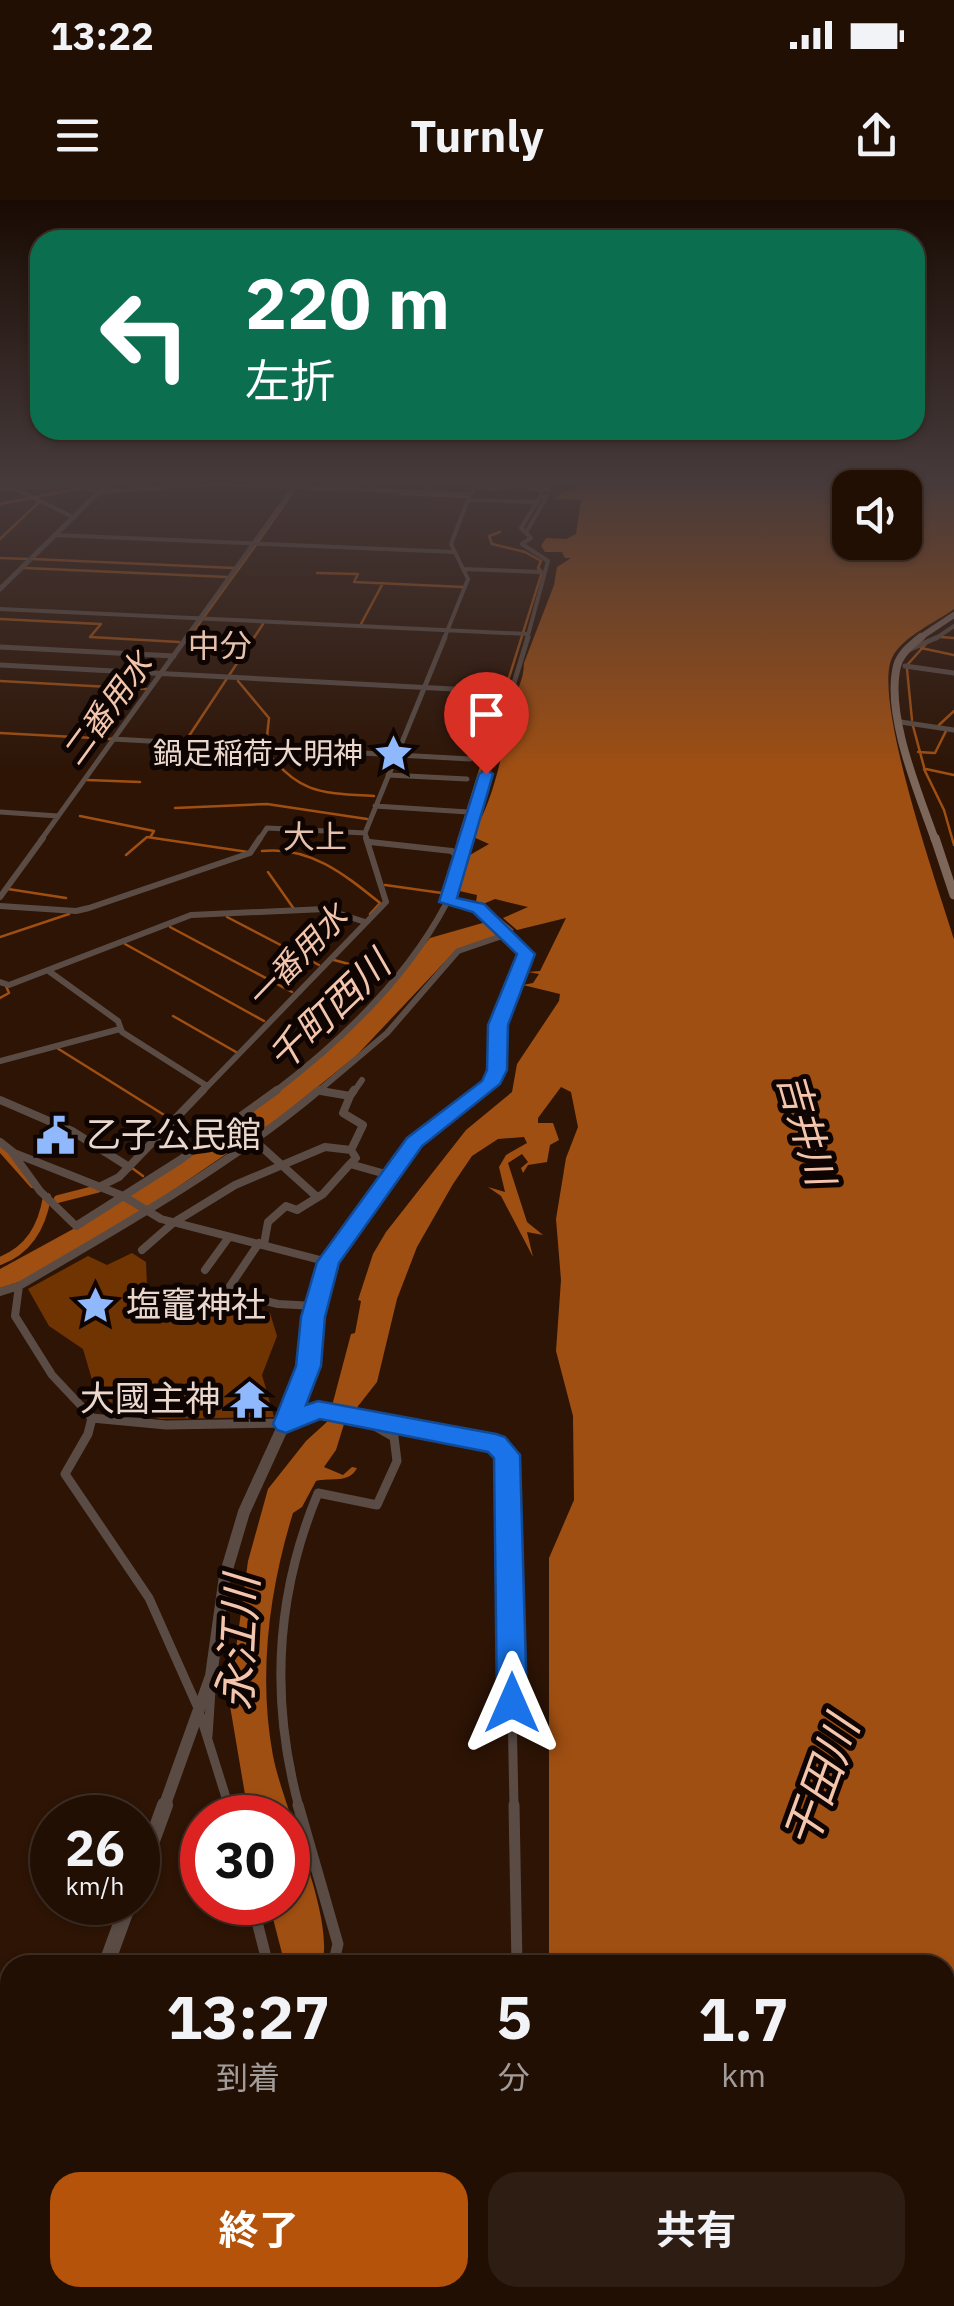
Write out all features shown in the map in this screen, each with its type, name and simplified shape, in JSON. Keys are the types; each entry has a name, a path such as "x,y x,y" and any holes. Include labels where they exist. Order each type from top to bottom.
{"main road":[{"path":"954,615 903,654 896,676 901,722 954,892"}],"street":[{"path":"0,898 231,576"},
{"path":"99,1186 129,1167 386,900 367,836 467,576"},
{"path":"0,1142 23,1172 46,1192 52,1207 76,1226 258,1102 350,1026 424,940 448,902 469,814 546,576"},
{"path":"0,609 525,634"},
{"path":"905,666 903,654 930,643 954,626"},
{"path":"0,647 174,656"},
{"path":"0,666 507,692"},
{"path":"905,666 954,673"},
{"path":"896,676 905,666"},
{"path":"901,722 954,730"},
{"path":"115,740 470,758"},
{"path":"389,775 467,779"},
{"path":"376,807 469,814"},
{"path":"0,812 58,816"},
{"path":"0,906 73,911 89,908 250,853 267,828 367,836 452,851 458,858"},
{"path":"208,1740 212,1676 230,1560 265,1460 286,1424 308,1366 316,1306 328,1262 414,1142 490,1084 497,1070 498,1025 526,954 478,908 448,902"},
{"path":"0,982 9,985 50,972 191,915 325,909 367,920"},
{"path":"0,1292 20,1286 148,1211 254,1140 320,1091 387,1033 458,951 508,934"},
{"path":"50,972 118,1021 120,1029 207,1086"},
{"path":"0,1061 120,1029"},
{"path":"351,1150 363,1125 344,1112 362,1080"},
{"path":"320,1091 350,1096"},
{"path":"0,1098 72,1131 129,1167"},
{"path":"254,1140 316,1196"},
{"path":"142,1250 173,1224 235,1185 325,1147 351,1150"},
{"path":"316,1306 278,1304 226,1292 262,1244 272,1216 286,1206 297,1210 316,1196 356,1158 351,1150"},
{"path":"10,1151 99,1186 173,1224 328,1262"},
{"path":"350,1164 388,1175"},
{"path":"205,1270 229,1237"},
{"path":"20,1286 15,1316 52,1375 92,1418 166,1425 286,1424 318,1410 496,1444 507,1455 517,1955"},
{"path":"92,1418 88,1434 65,1474 149,1598 198,1708 225,1795"},
{"path":"335,1955 338,1944 284,1742 280,1654 295,1552 318,1493 377,1506 397,1461 394,1437 366,1418"},
{"path":"160,1816 212,1676"},
{"path":"110,1955 121,1925"},
{"path":"258,1925 265,1955"}],"shaded area":[{"path":"132,1253 146,1262 147,1286 190,1310 270,1313 277,1336 262,1375 274,1417 160,1419 104,1400 93,1383 83,1349 49,1326 28,1289 88,1256 107,1265"}],"water":[{"path":"555,576 954,576 954,609 898,649 888,677 909,793 954,939 954,1955 549,1955 549,1558 574,1500 573,1416 556,1351 561,1280 556,1219 566,1158 578,1127 571,1092 561,1087 538,1118 538,1123 553,1123 559,1140 550,1145 547,1162 528,1165 523,1173 521,1168 528,1162 522,1154 508,1163 527,1222 543,1235 527,1232 533,1257 501,1196 488,1187 505,1192 499,1167 506,1155 527,1143 524,1137 498,1139 472,1156 417,1247 397,1299 377,1382 344,1424 336,1450 324,1467 343,1475 352,1467 357,1468 344,1478 316,1481 302,1507 293,1513 272,1603 266,1664 273,1756 284,1795 245,1795 229,1700 248,1561 268,1489 306,1441 328,1421 351,1334 355,1333 361,1301 358,1300 373,1254 386,1232 466,1130 512,1092 517,1064 559,1001 560,994 523,985 533,983 539,974 528,972 540,971 566,918 517,930 503,918 528,907 495,899 483,904 476,902 477,895 455,890 463,859 489,844 471,836 492,792 524,663"},
{"path":"500,918 514,930 455,951 356,1056 279,1118 141,1212 22,1281 0,1288 0,1269 75,1228 268,1097 364,1016 430,938"},
{"path":"310,1875 321,1919 323,1955 282,1955 275,1925 310,1925"}],"waterway":[{"path":"211,576 227,577"},
{"name":"二番用水","path":"187,639 232,576"},
{"path":"357,576 354,582 383,583"},
{"path":"458,841 541,576"},
{"path":"361,624 383,583"},
{"path":"383,583 463,587"},
{"path":"0,619 100,624"},
{"path":"101,624 90,637 179,642"},
{"path":"185,742 263,624"},
{"name":"二番用水","path":"186,641 189,637"},
{"path":"941,637 954,638"},
{"path":"922,648 926,644"},
{"path":"908,664 922,648"},
{"path":"922,648 954,655"},
{"path":"907,669 912,720"},
{"path":"0,681 146,689"},
{"path":"238,681 269,718 266,746"},
{"path":"939,725 954,711"},
{"path":"913,726 920,752"},
{"path":"920,752 935,753 947,729"},
{"path":"0,733 112,739"},
{"path":"265,749 300,783 325,792 374,796"},
{"path":"920,752 924,767"},
{"path":"924,769 944,810 954,845"},
{"path":"926,769 954,775"},
{"path":"87,780 140,782"},
{"path":"175,808 267,804 367,819"},
{"path":"80,816 154,831 151,836"},
{"path":"126,855 147,837 248,852"},
{"path":"262,851 296,853 326,864 380,903 370,914"},
{"path":"385,885 442,893 454,856"},
{"path":"268,872 294,909"},
{"path":"8,889 66,898"},
{"path":"0,937 69,914"},
{"name":"千町西川","path":"227,917 319,965"},
{"name":"千町西川","path":"170,927 292,992"},
{"name":"千町西川","path":"125,944 264,1021"},
{"name":"千町西川","path":"334,960 390,975"},
{"path":"0,998 9,993 6,986"},
{"path":"173,1016 236,1052"},
{"path":"57,1048 169,1118"},
{"path":"0,1147 33,1184"},
{"path":"132,1168 143,1176"},
{"name":"一番用水","path":"58,1199 97,1189"},
{"path":"0,1261 19,1251 32,1236 47,1197"}],"place":[{"name":"鍋足稲荷大明神","path":"393,754"},
{"name":"乙子公民館","path":"56,1135"},
{"name":"塩竈神社","path":"96,1305"},
{"name":"大國主神","path":"250,1399"}],"district":[{"name":"中分","path":"220,646"},
{"name":"大上","path":"315,837"}],"route":[{"path":"486,774 448,902 478,908 521,945 526,954 498,1025 497,1070 490,1084 414,1142 328,1262 313,1317 308,1366 286,1424 318,1410 496,1444 507,1455 512,1703"}],"water label":[{"name":"吉井川","path":"806,1129"},
{"name":"永江川","path":"238,1643"},
{"name":"干田川","path":"821,1782"}]}
